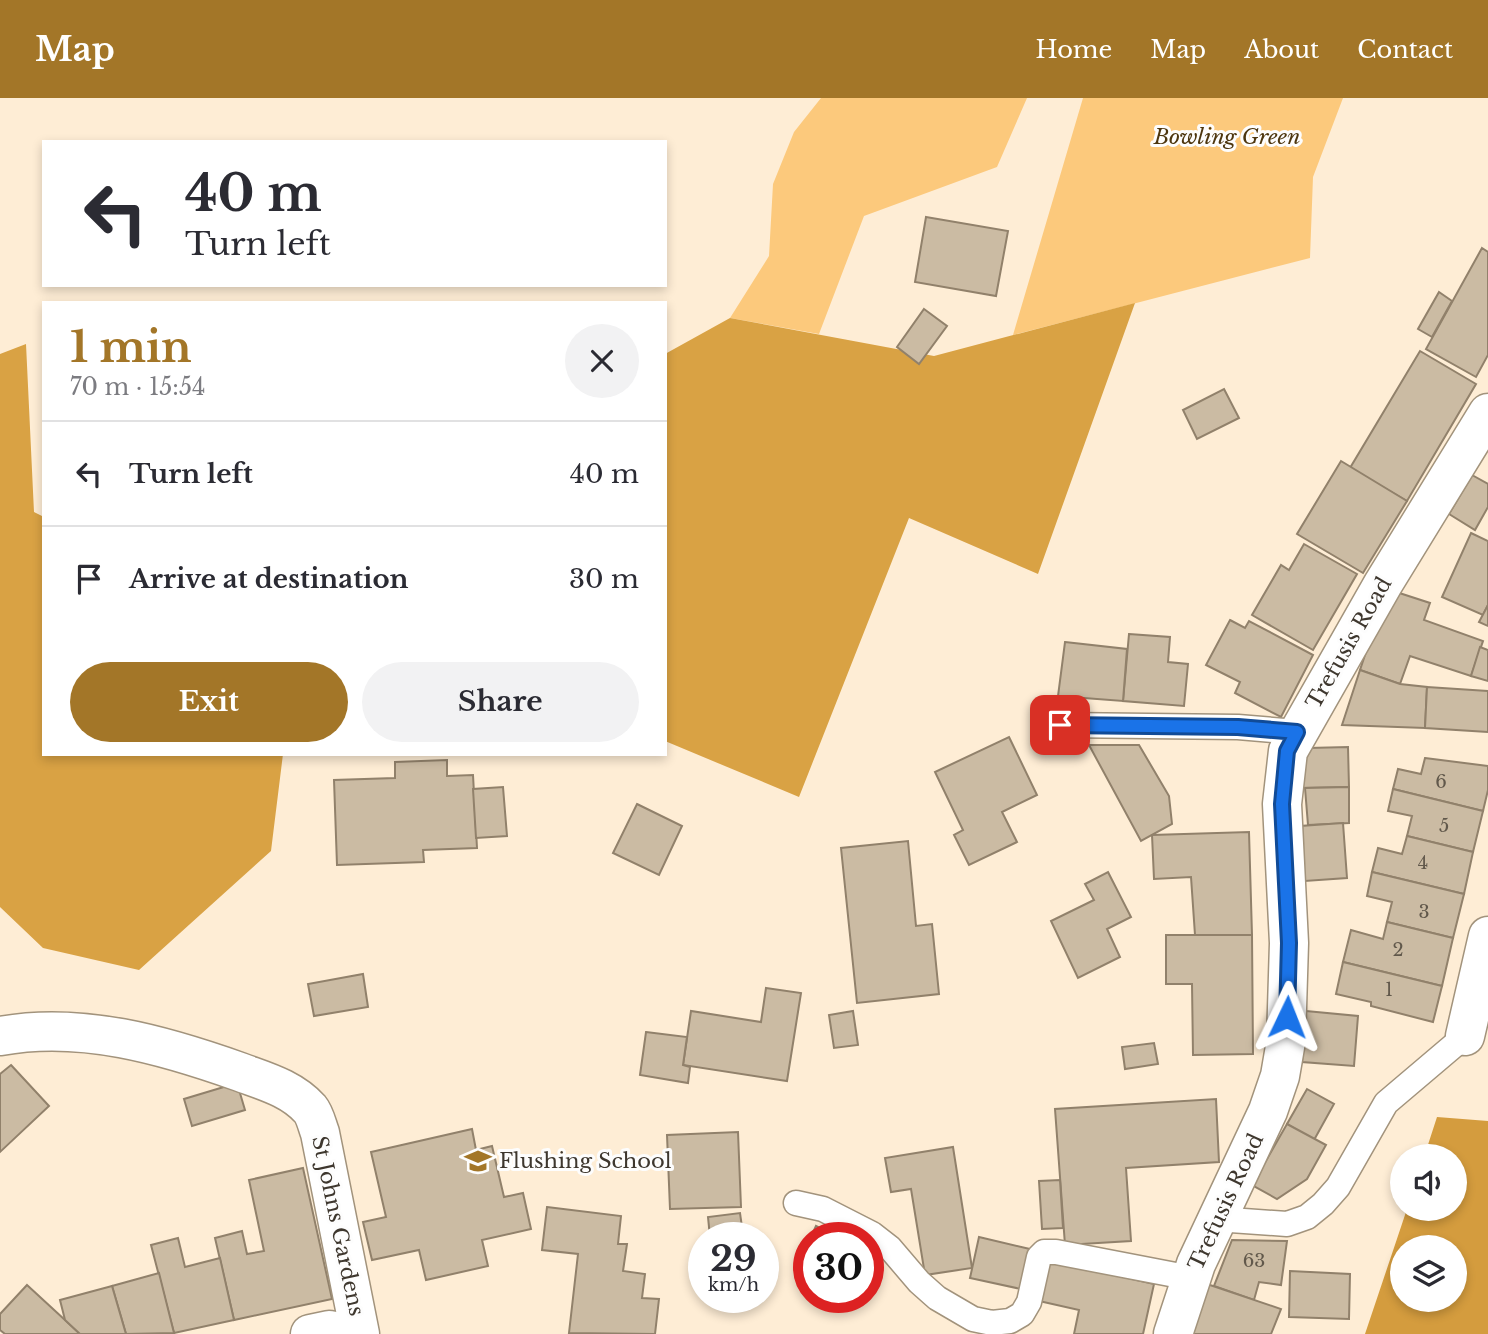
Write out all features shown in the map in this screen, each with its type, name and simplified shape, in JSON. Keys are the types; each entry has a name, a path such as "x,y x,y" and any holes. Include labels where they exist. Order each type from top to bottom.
{"street":[{"name":"Trefusis Road","path":"1173,1334 1191,1278 1268,1111 1280,1076 1286,1041 1289,943 1282,804 1287,751 1383,584 1488,413"},
{"path":"1465,1036 1488,936"},
{"name":"St Johns Gardens","path":"0,1036 29,1031 62,1031 172,1049 276,1085 295,1096 312,1111 320,1133 360,1334"},
{"path":"310,1334 329,1330 351,1334"}],"lane":[{"path":"1060,725 1238,727 1297,732"},
{"path":"1216,1219 1287,1224 1307,1217 1338,1187 1386,1103 1465,1036"},
{"path":"796,1203 823,1209 872,1234 891,1248 919,1282 937,1298 973,1319 992,1323 1010,1321 1022,1314 1029,1302 1039,1257 1044,1252 1191,1278"}],"green space":[{"path":"821,98 1027,98 997,167 864,216 819,334 730,318 769,256 773,184 794,132"},
{"name":"Bowling Green","path":"1083,98 1343,98 1313,177 1310,258 1013,335"}],"shaded area":[{"path":"1135,303 1038,574 909,518 799,797 667,742 667,353 730,318 934,356"},
{"path":"26,344 34,512 42,516 42,756 283,756 271,851 139,970 43,948 0,907 0,354"},
{"path":"1437,1117 1488,1121 1488,1334 1365,1334 1390,1260 1390,1312 1467,1312 1467,1235 1398,1235 1403,1221 1467,1221 1467,1144 1428,1144"}],"building":[{"path":"926,217 1008,231 996,296 915,282"},
{"path":"1482,248 1488,252 1488,355 1476,377 1426,349"},
{"path":"1439,292 1452,301 1432,337 1418,329"},
{"path":"924,309 947,326 919,364 897,347"},
{"path":"1420,351 1476,384 1407,501 1350,468"},
{"path":"1224,389 1239,418 1197,439 1183,410"},
{"path":"1341,461 1407,501 1363,573 1297,534"},
{"path":"1472,475 1488,484 1488,507 1475,530 1449,514"},
{"path":"1471,533 1488,541 1488,605 1483,615 1442,597"},
{"path":"1304,544 1357,574 1313,650 1252,615 1281,565 1289,570"},
{"path":"1387,589 1430,603 1424,620 1483,641 1471,676 1410,656 1400,684 1360,670"},
{"path":"1488,605 1488,626 1479,622"},
{"path":"1230,620 1245,628 1249,621 1313,655 1281,717 1235,693 1240,682 1206,665"},
{"path":"1129,634 1170,637 1168,662 1188,664 1184,706 1123,701"},
{"path":"1065,642 1127,649 1123,701 1058,696"},
{"path":"1480,647 1488,650 1488,681 1471,676"},
{"path":"1360,670 1400,684 1427,687 1425,728 1342,725"},
{"path":"1427,687 1488,691 1488,732 1425,728"},
{"path":"1009,737 1037,795 1002,812 1017,842 969,865 954,835 963,830 935,772"},
{"path":"1089,745 1139,745 1169,796 1172,824 1141,841"},
{"path":"1348,747 1349,787 1299,788 1308,748"},
{"path":"1425,758 1488,766 1488,790 1483,811 1393,789 1398,769 1421,774"},
{"path":"447,760 447,776 473,775 477,848 423,850 424,862 337,865 334,780 395,778 395,762"},
{"path":"503,787 507,836 476,838 473,789"},
{"path":"1349,787 1349,823 1308,825 1305,788"},
{"path":"1393,789 1483,811 1473,852 1407,836 1412,816 1388,811"},
{"path":"637,804 682,826 659,875 613,853"},
{"path":"1343,823 1347,878 1305,881 1300,826"},
{"path":"1249,832 1252,935 1195,935 1191,877 1154,879 1152,835"},
{"path":"1407,836 1473,852 1464,894 1372,872 1378,848 1402,854"},
{"path":"908,841 916,926 932,924 939,994 857,1003 841,848"},
{"path":"1108,872 1131,917 1107,929 1120,957 1078,978 1051,921 1094,900 1085,884"},
{"path":"1372,872 1464,894 1453,938 1387,922 1392,902 1367,896"},
{"path":"1387,922 1453,938 1442,986 1343,962 1351,930 1383,939"},
{"path":"1166,935 1252,935 1253,1054 1193,1055 1192,984 1166,984"},
{"path":"1343,962 1442,986 1433,1022 1336,994"},
{"path":"363,974 368,1007 314,1016 308,984"},
{"path":"766,988 801,993 787,1081 683,1065 691,1011 761,1022"},
{"path":"853,1011 858,1045 834,1048 829,1015"},
{"path":"1306,1011 1358,1016 1354,1066 1302,1062"},
{"path":"646,1032 687,1037 683,1065 690,1067 688,1083 640,1075"},
{"path":"1154,1043 1158,1064 1125,1069 1122,1047"},
{"path":"11,1065 49,1106 0,1152 0,1074"},
{"path":"237,1083 245,1110 192,1126 184,1099"},
{"path":"1307,1089 1334,1104 1314,1140 1287,1124"},
{"path":"1216,1099 1219,1162 1126,1168 1131,1241 1065,1245 1055,1109"},
{"path":"1287,1124 1326,1145 1307,1179 1277,1199 1252,1185"},
{"path":"472,1129 476,1150 492,1146 504,1197 523,1193 531,1229 482,1240 488,1266 426,1280 419,1250 372,1260 363,1222 386,1217 371,1152"},
{"path":"738,1132 741,1207 670,1209 667,1135"},
{"path":"953,1147 972,1268 925,1275 911,1189 891,1192 885,1158"},
{"path":"303,1168 332,1299 234,1320 215,1238 242,1231 247,1254 264,1251 249,1180"},
{"path":"1060,1180 1063,1228 1042,1229 1039,1181"},
{"path":"547,1207 621,1216 618,1244 627,1244 623,1271 645,1274 642,1298 659,1299 655,1334 569,1333 578,1254 542,1250"},
{"path":"740,1213 741,1222 708,1222 708,1217"},
{"path":"979,1237 1030,1249 1021,1289 970,1278"},
{"path":"178,1238 185,1267 220,1258 234,1320 174,1333 151,1245"},
{"path":"1232,1240 1287,1241 1281,1285 1259,1282 1254,1300 1214,1286"},
{"path":"1049,1260 1154,1284 1143,1334 1074,1334 1079,1310 1039,1301"},
{"path":"1290,1271 1350,1274 1349,1319 1289,1317"},
{"path":"159,1273 174,1333 126,1334 112,1286"},
{"path":"1207,1284 1281,1309 1271,1334 1191,1334"},
{"path":"27,1285 80,1334 5,1334 0,1330 0,1314"},
{"path":"112,1286 126,1334 80,1334 65,1320 60,1300"}],"place":[{"name":"Flushing School","path":"478,1161"}],"route":[{"path":"1060,725 1238,727 1297,732 1287,751 1282,804 1289,943 1287,1017"}]}
